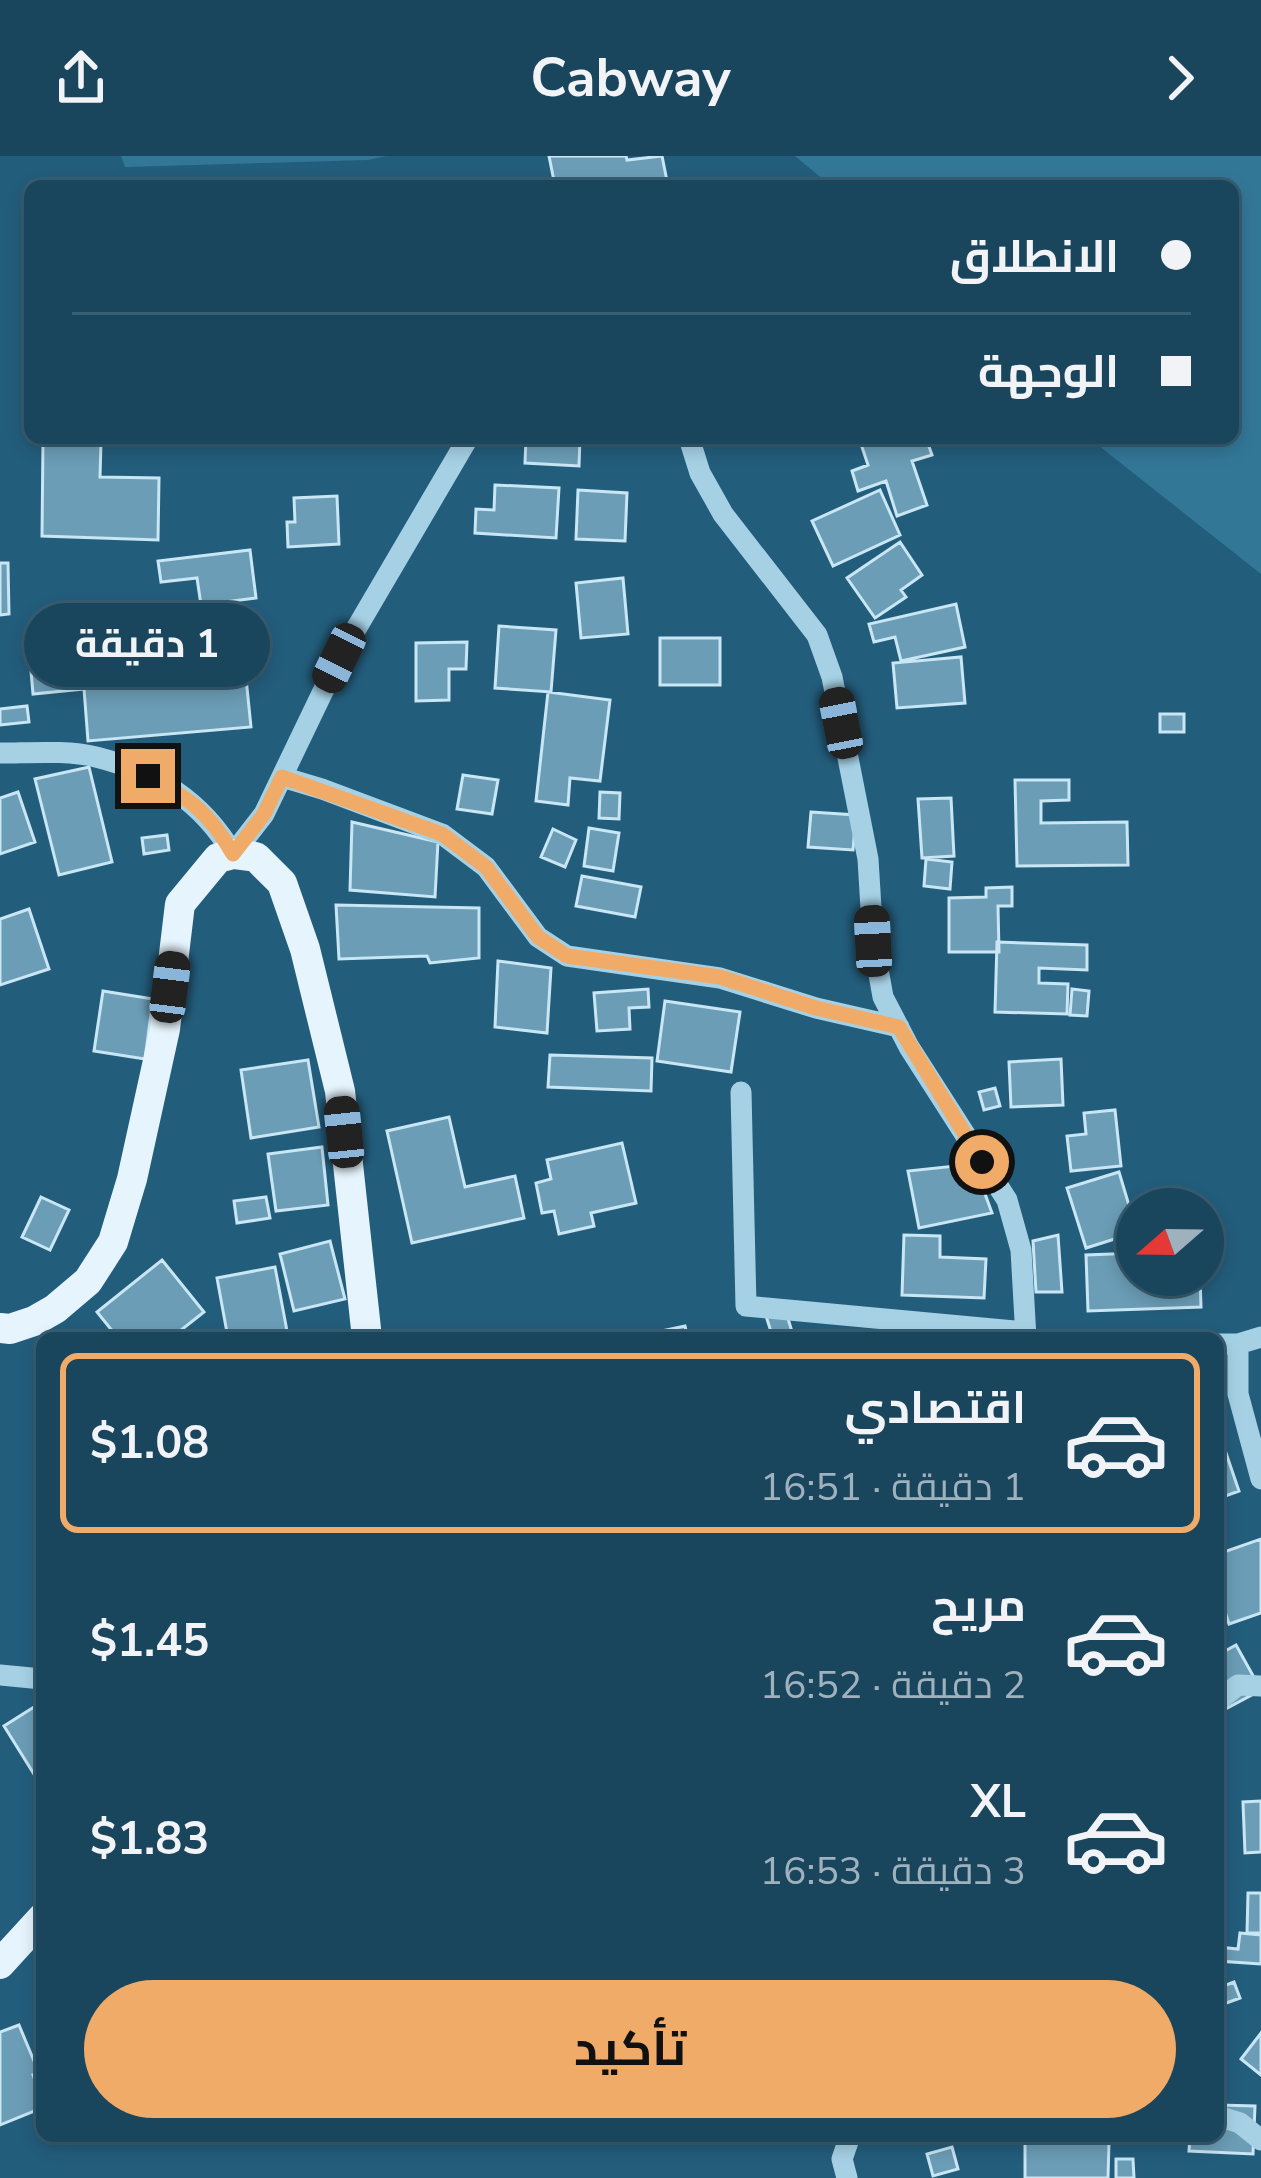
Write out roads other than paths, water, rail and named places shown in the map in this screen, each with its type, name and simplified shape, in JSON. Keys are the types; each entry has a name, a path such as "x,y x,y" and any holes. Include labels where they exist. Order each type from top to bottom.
{"main road":[{"path":"3,1326 34,1321 55,1309 88,1281 113,1242 165,1029 180,904 218,858 233,854 256,857 281,884 305,949 340,1091 366,1332"},
{"path":"0,1964 36,1925"}],"street":[{"path":"0,753 93,756 148,776 189,799 218,828 233,854 264,814 339,658 464,444"},
{"path":"691,444 700,473 723,514 817,635 832,677 868,859 873,941 883,997 1007,1200 1021,1250 1026,1332"},
{"path":"282,777 442,834 486,867 538,937 567,956 720,977 816,1008 899,1027"},
{"path":"741,1092 746,1306 997,1332"},
{"path":"1261,1337 1228,1344 1261,1479"},
{"path":"0,1675 36,1678"},
{"path":"1224,1696 1238,1685 1261,1686"},
{"path":"1224,2118 1240,2123 1261,2140"},
{"path":"847,2178 842,2159 848,2142"}]}
